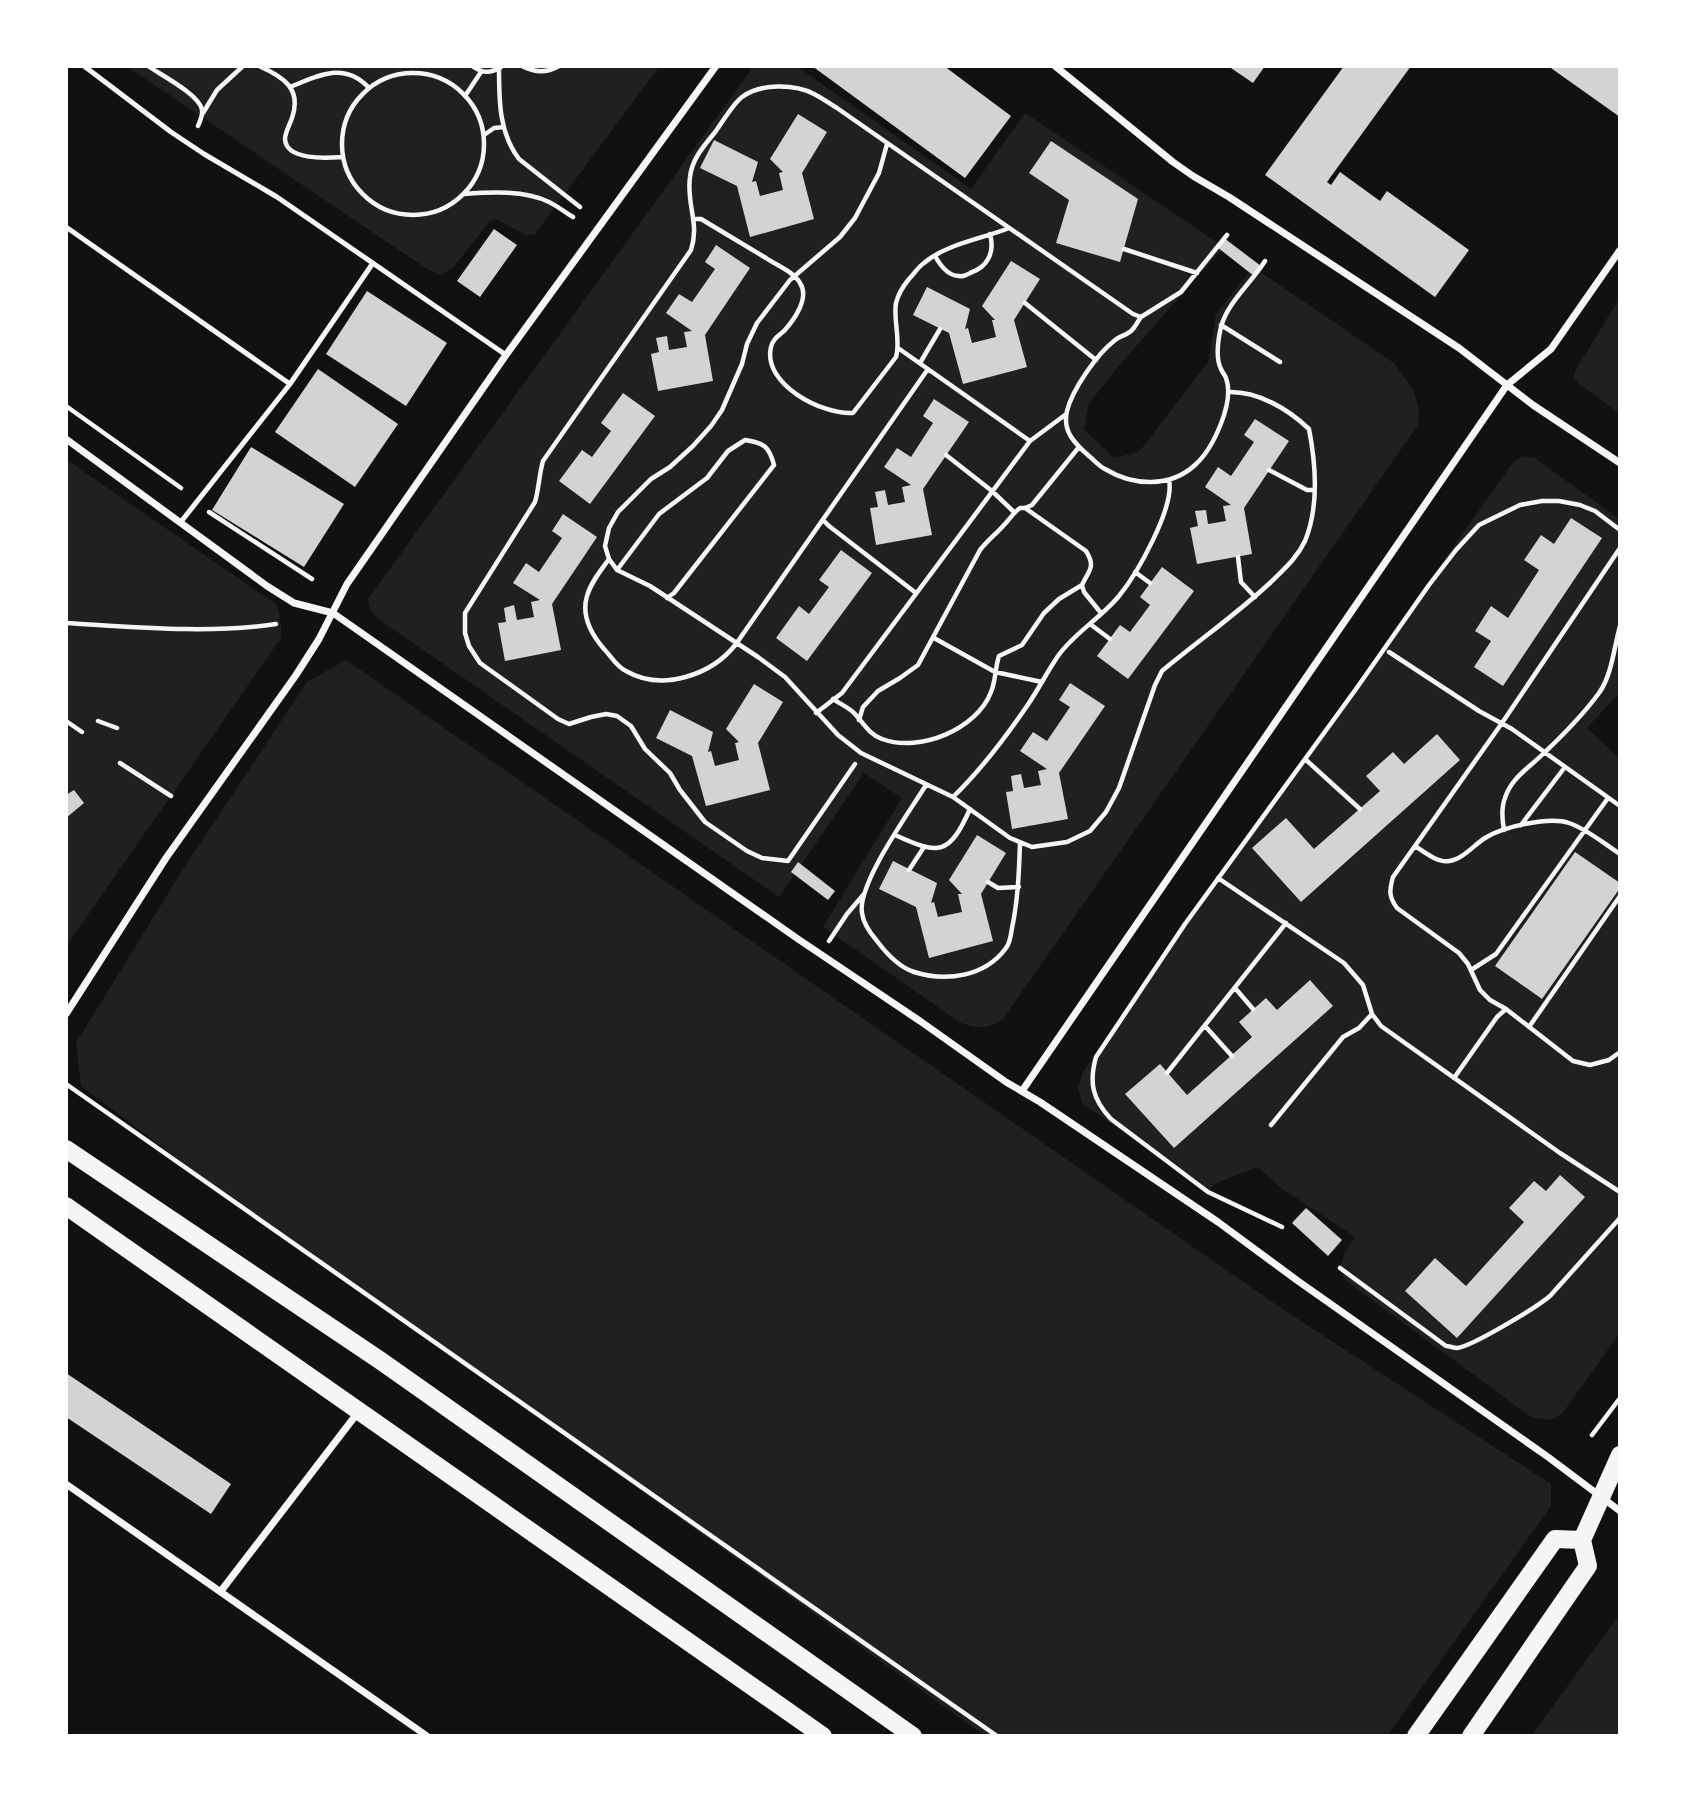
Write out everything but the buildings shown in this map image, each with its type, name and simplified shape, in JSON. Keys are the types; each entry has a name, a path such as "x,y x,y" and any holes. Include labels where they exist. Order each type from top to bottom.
{"main road":[{"path":"66,1149 382,1361 913,1735"},
{"path":"66,1206 823,1735"},
{"path":"1471,1735 1588,1566 1582,1540 1619,1455"},
{"path":"1416,1735 1555,1539 1582,1540"}],"street":[{"path":"66,1014 166,858 296,675 319,639 347,584 506,355 716,66"},
{"path":"1055,66 1172,162 1459,348 1533,405 1619,463"},
{"path":"1022,1091 1507,385 1551,349 1619,250"},
{"path":"66,439 293,603 333,613 798,939 1218,1222 1619,1511"},
{"path":"221,1591 359,1411"},
{"path":"66,1484 427,1735"}],"lane":[{"path":"83,66 187,143 276,197 506,355"},
{"path":"66,227 290,384"},
{"path":"180,523 290,384 373,263"}],"path":[{"path":"148,66 195,97 202,105 203,113"},
{"path":"198,126 217,90 243,66"},
{"path":"259,66 286,81 295,95 295,111 285,138 288,148 299,155 318,158 342,156"},
{"path":"472,66 481,72 493,72 500,67"},
{"path":"522,66 540,72 559,66"},
{"path":"500,67 500,106 511,149 519,159 580,207"},
{"path":"289,87 340,69 369,88"},
{"path":"408,70 430,72 453,84 470,100 481,121 485,144 481,167 470,188 452,204 431,213 408,215 385,210 365,197 350,179 342,156 342,132 350,110 365,91 384,78 408,70"},
{"path":"465,96 481,72"},
{"path":"855,764 788,861 762,858 747,851 705,821 670,773 645,749 631,726 617,716 606,714 569,724 558,719 480,663 469,646 465,633 465,613 535,502 543,461 691,250 695,239 695,225 688,190 696,156 742,97 758,89 798,88 814,94 1141,317"},
{"path":"483,135 494,128 504,127"},
{"path":"887,143 878,173 855,218 840,237 794,276 757,323 747,344 743,364 722,410 711,426 693,446 670,467 651,479 618,512 608,528 605,546 608,559 617,570 650,586 785,677 838,735 861,754 953,797 1020,843 1032,847 1046,846 1067,842 1090,831 1106,812 1119,788 1162,671 1255,597 1296,558 1311,522 1315,500 1309,429 1278,406 1242,392 1228,392"},
{"path":"463,194 490,192 533,197 549,202 573,217"},
{"path":"693,219 701,219 794,276 801,284 803,290 800,305 770,349 771,364 774,372 796,394 841,414 853,413 896,356 896,301 905,283 924,262 935,256 973,239 1009,228"},
{"path":"935,256 946,272 959,276 974,272 986,264 992,254 990,234"},
{"path":"1227,235 1181,292 1141,317 1131,332 1115,340 1096,360 1071,396 1066,414 1067,428 1074,443 1104,469 1123,478 1163,482 1195,466 1209,449 1227,405 1227,379 1217,360 1221,325 1226,313 1265,261"},
{"path":"1124,249 1197,273"},
{"path":"1025,303 1096,360"},
{"path":"1221,325 1280,362"},
{"path":"920,363 940,329"},
{"path":"898,348 1030,441"},
{"path":"608,559 586,597 585,614 592,635 623,670 643,679 669,681 692,675 714,664 736,644 928,369"},
{"path":"66,406 181,488"},
{"path":"816,712 842,693 1030,441 1066,414"},
{"path":"617,570 659,514 707,478 728,451 745,440 761,443 771,452 774,465 674,593 667,598"},
{"path":"859,720 863,707 878,691 918,665 989,538 1006,524 1014,512 1032,505 1079,447"},
{"path":"946,455 1014,512"},
{"path":"1269,470 1307,490 1314,490"},
{"path":"953,797 997,747 1060,653 1119,596 1151,547 1162,518 1170,486 1168,480"},
{"path":"1282,1227 1208,1192 1111,1118 1095,1096 1092,1082 1096,1057 1218,878 1429,585 1479,524 1520,505 1559,501 1595,511 1619,530"},
{"path":"833,699 854,712 868,731 882,739 895,742 941,738 963,726 981,710 991,693 999,656 1022,645 1044,613 1059,599 1082,585 1091,569 1091,560 1086,551 1025,508"},
{"path":"209,512 312,579"},
{"path":"823,520 916,593"},
{"path":"1619,548 1502,723 1393,877 1389,890 1390,899 1398,908 1459,953 1480,990 1490,1000 1506,1009 1573,1061 1590,1066 1609,1060 1619,1052"},
{"path":"1238,557 1241,582 1255,597"},
{"path":"1135,572 1150,583"},
{"path":"1082,585 1084,592 1101,613"},
{"path":"66,623 244,629 276,624"},
{"path":"1090,624 1110,639"},
{"path":"1504,830 1504,798 1513,781 1582,714 1601,690 1619,626"},
{"path":"934,638 995,672 1042,682"},
{"path":"1390,652 1479,711 1502,723 1619,806"},
{"path":"66,721 82,732"},
{"path":"98,721 117,728"},
{"path":"1305,760 1360,809"},
{"path":"120,763 171,796"},
{"path":"1521,825 1565,767"},
{"path":"926,785 873,871 865,892 862,912 882,948 912,972 941,978 972,974 995,961 1008,946 1019,887 1020,843"},
{"path":"1471,970 1496,954 1608,798"},
{"path":"895,835 916,846 932,849 946,846 956,837 971,810"},
{"path":"1415,846 1436,858 1449,861 1487,836 1504,830 1545,821 1567,821 1619,853"},
{"path":"909,870 924,847"},
{"path":"1218,878 1344,963 1363,985 1373,1014 1381,1026 1619,1192"},
{"path":"988,882 998,888 1019,887"},
{"path":"830,942 847,914 865,892"},
{"path":"1529,1027 1619,896"},
{"path":"1167,1073 1286,923"},
{"path":"1236,988 1253,1009"},
{"path":"1454,1077 1497,1017 1506,1009"},
{"path":"1271,1125 1343,1037 1359,1028 1373,1014"},
{"path":"1205,1026 1232,1056"},
{"path":"66,1084 997,1735"},
{"path":"1340,1268 1446,1346 1456,1348 1477,1340 1539,1305 1619,1218"},
{"path":"1592,1435 1619,1398"}],"shaded area":[{"path":"128,67 659,67 535,234 526,235 496,219 490,221 452,269 439,275"},
{"path":"753,67 798,67 971,189 1025,113 1224,247 1089,403 1084,429 1114,458 1139,452 1208,362 1216,314 1253,267 1394,363 1414,391 1419,411 1418,425 1003,1019 993,1025 978,1027 961,1023 823,927 902,798 864,773 779,897 377,618 370,610 368,599"},
{"path":"1619,299 1619,413 1578,383 1574,377 1575,371"},
{"path":"1521,456 1535,458 1619,519 1619,693 1587,728 1619,758 1619,1334 1562,1414 1551,1420 1531,1417 1345,1280 1340,1268 1344,1254 1354,1238 1352,1235 1281,1188 1258,1167 1214,1184 1208,1192 1082,1103 1078,1088 1083,1072 1511,465"},
{"path":"67,460 277,605 281,638 67,945"},
{"path":"346,660 1281,1308 1551,1484 1551,1506 1388,1735 984,1735 219,1190 81,1086 76,1043 185,866 307,682"},
{"path":"1619,1615 1619,1735 1532,1735"}]}
